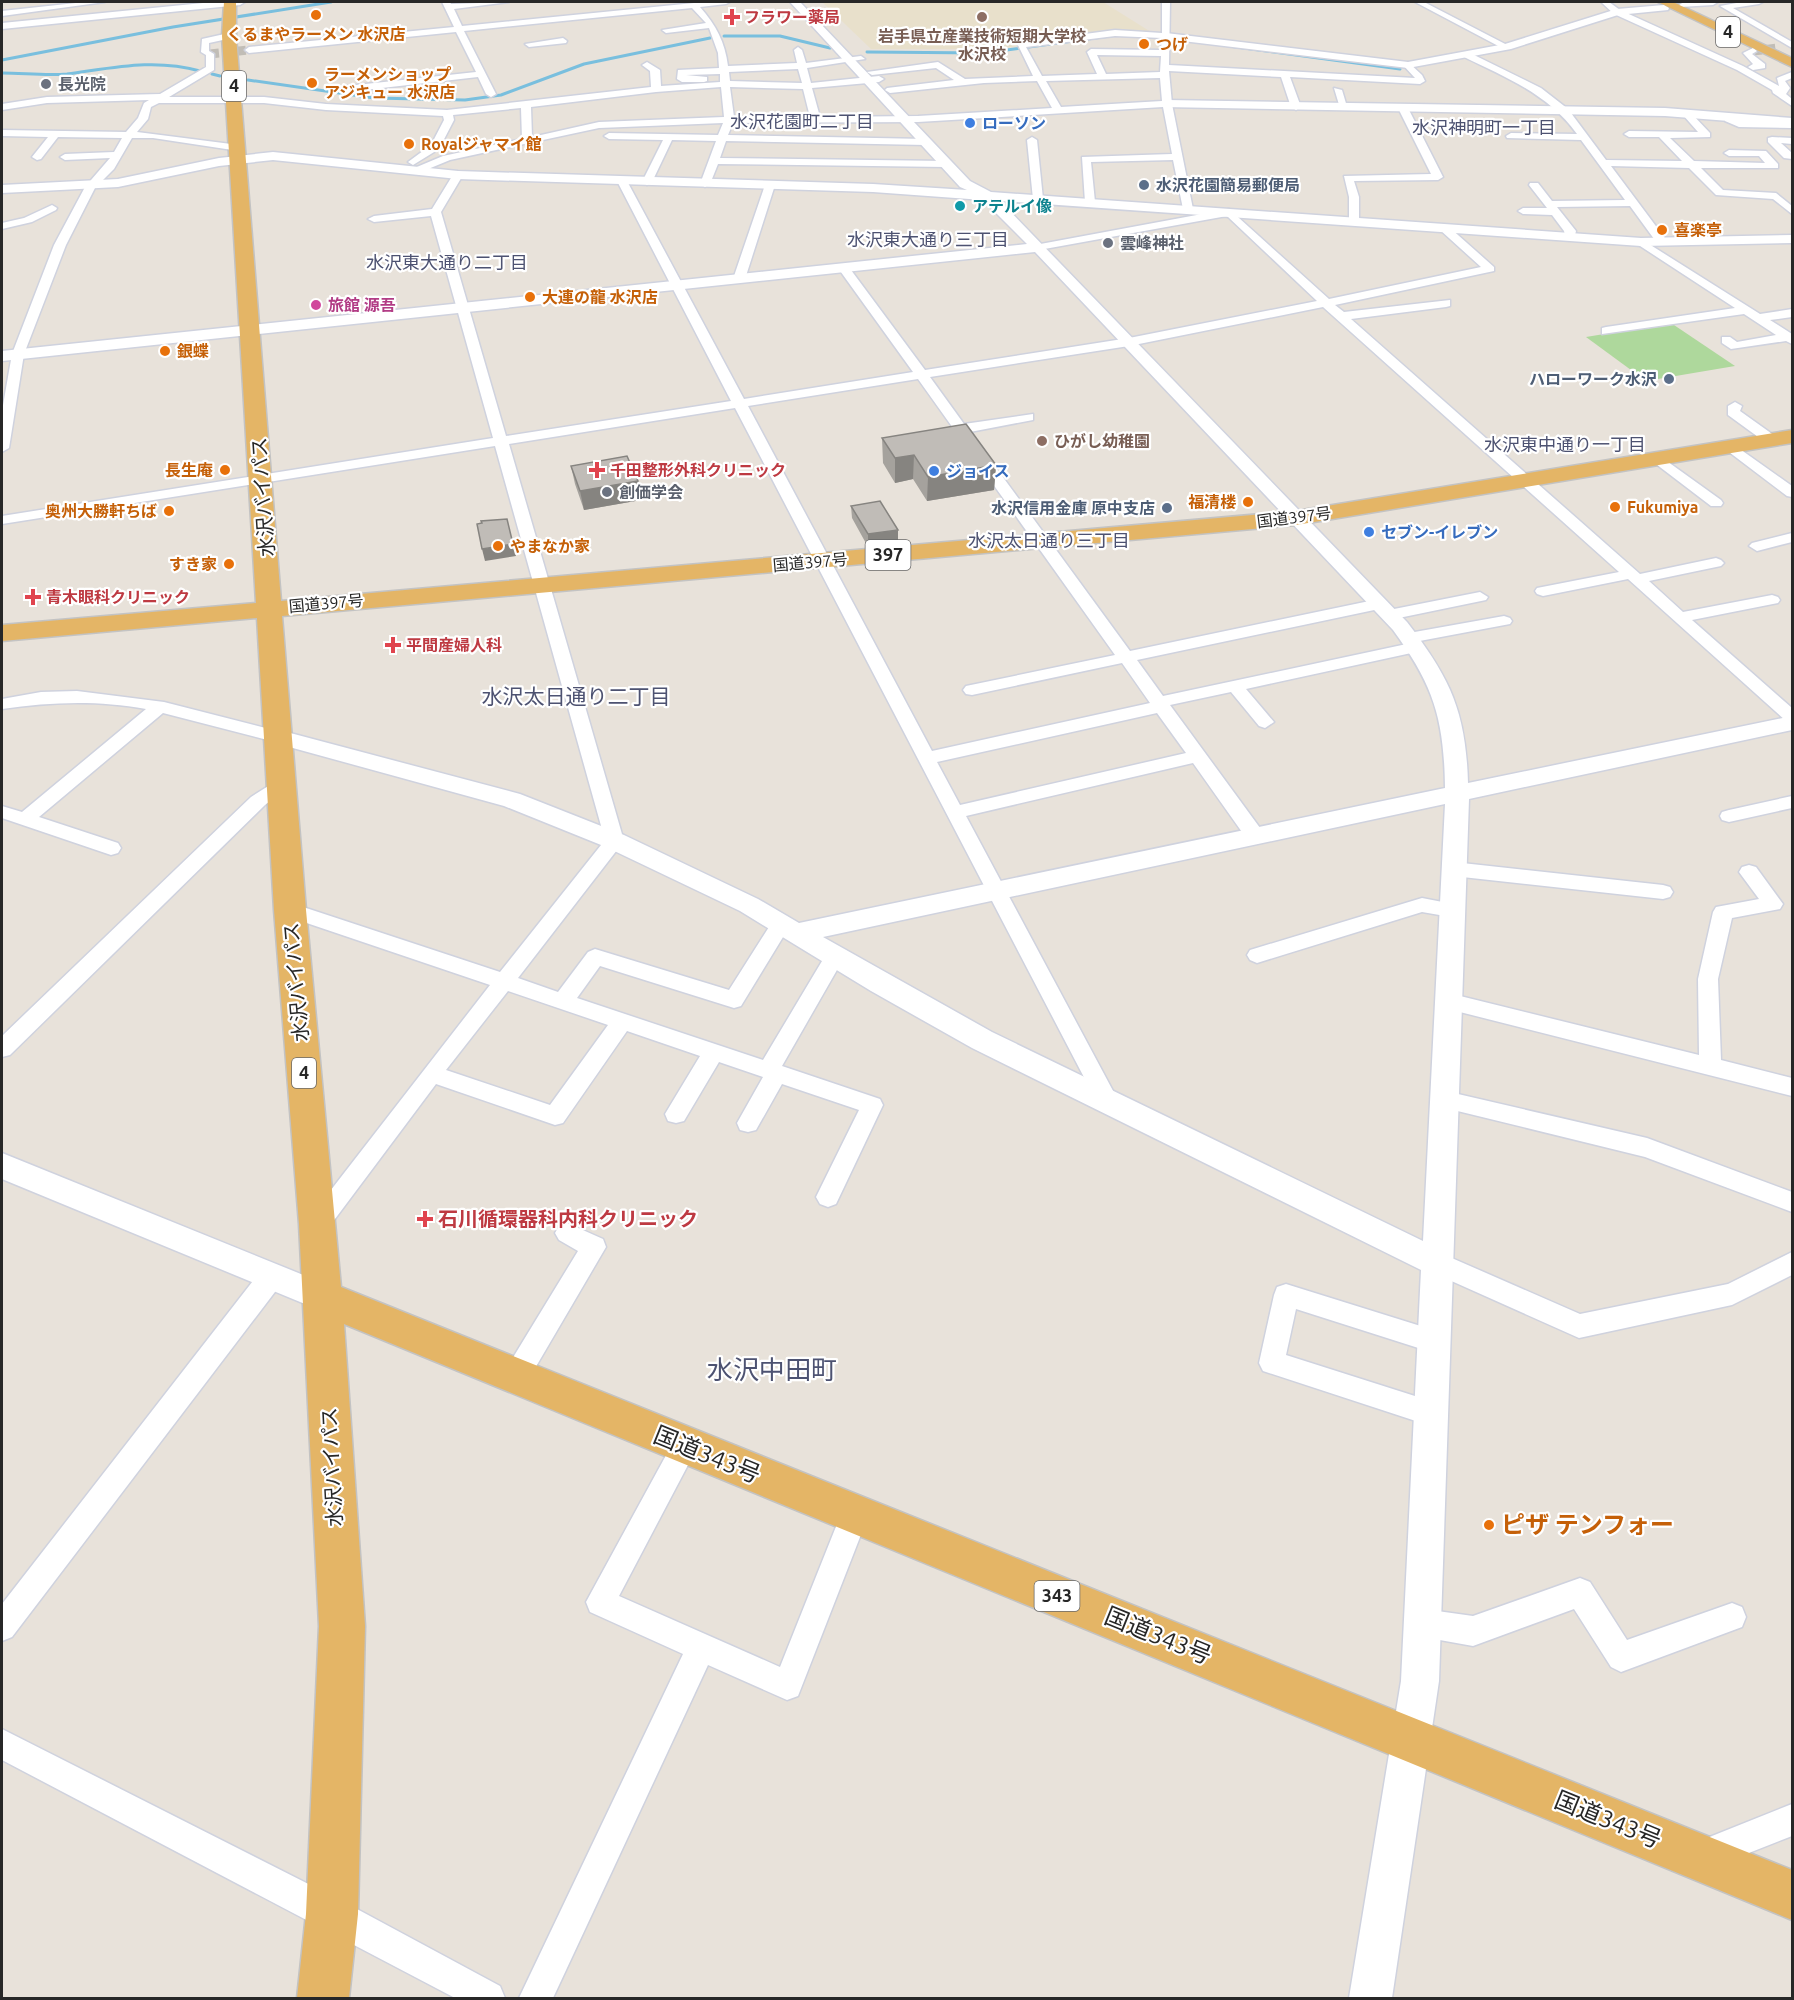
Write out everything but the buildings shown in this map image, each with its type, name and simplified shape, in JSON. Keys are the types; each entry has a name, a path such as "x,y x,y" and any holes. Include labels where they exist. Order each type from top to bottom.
{"highway":[{"name":"4","path":"1664,5 1783,55"},
{"name":"水沢バイパス","path":"230,16 290,910 318,1224 342,1626 332,1914 323,1998"},
{"name":"国道397号","path":"2,633 1296,518 1781,437"},
{"name":"国道343号","path":"322,1297 515,1378 1792,1895"}],"street":[{"path":"2,448 18,354 60,245 90,187 97,182 129,134 143,119 147,105 203,75 211,68 210,54 205,52 205,41 230,16 240,2"},
{"path":"618,2 626,12"},
{"path":"447,4 503,11 534,22 574,13 648,13 726,2"},
{"path":"795,2 873,77 890,90 980,181 986,195"},
{"path":"806,2 855,60"},
{"path":"1166,2 1164,72 1167,104 1188,209"},
{"path":"1419,2 1507,47"},
{"path":"1605,2 1617,12 1740,68 1792,97"},
{"path":"1684,5 1713,2"},
{"path":"1759,2 1724,6 1792,46 1775,59 1776,62 1792,69"},
{"path":"447,4 491,94"},
{"path":"2,14 101,5"},
{"path":"694,5 712,25 725,75 729,120 705,183"},
{"path":"1058,110 1020,45 1115,33 1166,36 1408,65 1507,47 1617,12 1664,5"},
{"path":"2,26 133,11 230,16"},
{"path":"249,50 459,30 503,11"},
{"path":"534,22 544,43"},
{"path":"666,30 712,25"},
{"path":"529,44 563,41"},
{"path":"788,185 801,140 811,119 807,86 798,50"},
{"path":"1740,68 1762,66 1750,59 1747,53 1753,51"},
{"path":"1103,77 1091,52 1165,52"},
{"path":"1467,55 1538,90 1565,111 1584,137 1588,150 1603,163 1661,242"},
{"path":"2,107 47,100 264,100 326,107 447,113 656,89 725,75 855,60"},
{"path":"647,64 655,70 656,89"},
{"path":"725,75 807,86 938,65 963,82"},
{"path":"890,90 963,82 986,84 1039,78 1103,77 1164,72 1420,81 1408,65"},
{"path":"347,89 481,74"},
{"path":"1285,75 1296,107"},
{"path":"1792,75 1779,80 1785,88 1776,92 1792,103"},
{"path":"873,77 904,118 965,184 986,195 1039,247 1384,610 1428,662 1446,697 1456,743 1457,794 1420,1681 1409,1738 1371,1998"},
{"path":"474,86 486,85"},
{"path":"1337,90 1345,108"},
{"path":"416,171 447,158 528,139 615,124 729,120 918,119 1000,109 1058,110 1167,104 1565,111 1688,115 1792,124"},
{"path":"526,105 528,139"},
{"path":"1353,221 1354,196 1348,178 1438,177 1403,108"},
{"path":"402,169 435,147 449,120 447,113"},
{"path":"1629,134 1706,135 1688,115"},
{"path":"1728,119 1741,115 1792,116"},
{"path":"873,188 885,118"},
{"path":"615,124 609,136 926,142"},
{"path":"2,133 129,134 239,154 458,175 873,188 1641,242 1792,240"},
{"path":"1775,133 1792,133"},
{"path":"37,158 54,135"},
{"path":"1662,135 1720,194 1776,196 1792,211"},
{"path":"1511,136 1584,137"},
{"path":"646,182 669,137"},
{"path":"1032,140 1038,199"},
{"path":"1792,141 1772,140 1788,156 1792,156"},
{"path":"1603,163 1774,166 1762,153 1729,153"},
{"path":"2,189 90,187 147,179 239,154"},
{"path":"65,157 116,155"},
{"path":"1090,202 1086,159 1179,157"},
{"path":"715,161 946,164"},
{"path":"458,175 436,212 461,308 544,585 615,842"},
{"path":"622,181 1108,1102"},
{"path":"739,279 770,185"},
{"path":"1534,185 1570,231 1570,237"},
{"path":"1522,211 1632,203"},
{"path":"2,226 28,220 52,208"},
{"path":"374,219 436,212"},
{"path":"2,356 1039,247 1229,212"},
{"path":"1229,212 1326,303 1344,316 1792,717"},
{"path":"2,520 1129,342 1490,269 1445,229"},
{"path":"1641,242 1791,339"},
{"path":"844,268 1256,837"},
{"path":"1344,316 1446,303"},
{"path":"1606,331 1747,310"},
{"path":"1759,318 1792,312"},
{"path":"1726,340 1735,346 1791,339"},
{"path":"1735,406 1733,412 1781,437"},
{"path":"962,429 1028,417"},
{"path":"1730,446 1792,493"},
{"path":"1657,458 1716,503"},
{"path":"1757,546 1792,538"},
{"path":"1543,591 1716,564"},
{"path":"972,690 1384,610 1480,597"},
{"path":"1680,617 1772,600"},
{"path":"927,758 1504,621"},
{"path":"1235,686 1265,722"},
{"path":"2,704 47,697 105,698 182,710 546,811 749,905 982,1040 1438,1263 1579,1326 1732,1294 1792,1263"},
{"path":"25,819 159,707"},
{"path":"562,1002 595,957 734,1000 789,928 998,892 1792,723"},
{"path":"956,812 1198,756"},
{"path":"2,1049 258,801 281,784"},
{"path":"1728,816 1792,802"},
{"path":"2,812 111,848"},
{"path":"318,1224 431,1074 615,842"},
{"path":"1453,869 1663,892"},
{"path":"1710,1066 1708,980 1723,912 1773,904 1749,872"},
{"path":"1257,955 1422,905 1451,910"},
{"path":"290,910 872,1105 828,1197"},
{"path":"748,1123 835,956"},
{"path":"1448,1001 1792,1087"},
{"path":"431,1074 555,1116 622,1021"},
{"path":"676,1114 714,1052"},
{"path":"1444,1100 1647,1148 1792,1202"},
{"path":"2,1166 322,1297"},
{"path":"515,1378 594,1247 567,1233"},
{"path":"2,1627 272,1276"},
{"path":"1431,1413 1272,1363 1286,1295 1434,1341"},
{"path":"685,1446 600,1602 788,1685 855,1514"},
{"path":"1423,1623 1473,1631 1581,1592 1621,1657 1731,1617"},
{"path":"536,1998 701,1648"},
{"path":"2,1744 332,1914 488,1998"},
{"path":"1698,1857 1792,1820"}],"shaded area":[{"name":"岩手県立産業技術短期大学校 水沢校","path":"822,2 1103,2 1151,32 993,49 871,49"}],"green space":[{"path":"1671,323 1735,366 1646,381 1586,337"}],"waterway":[{"path":"2,60 173,27 331,2"},
{"path":"867,52 984,53 1117,35"},
{"path":"724,36 780,36 830,48"},
{"path":"248,80 374,98 465,100 501,95 584,64 710,38"},
{"path":"1229,46 1400,69"},
{"path":"2,73 59,75 150,65 183,67 200,71"},
{"path":"212,74 220,76"}],"tunnel":[{"path":"1753,51 1778,48"},
{"path":"210,54 249,50"}],"place":[{"name":"くるまやラーメン 水沢店","path":"316,15"},
{"name":"フラワー薬局","path":"732,17"},
{"name":"岩手県立産業技術短期大学校 水沢校","path":"982,17"},
{"name":"つげ","path":"1144,44"},
{"name":"ラーメンショップ アジキュー 水沢店","path":"312,83"},
{"name":"長光院","path":"46,84"},
{"name":"ローソン","path":"970,123"},
{"name":"Royalジャマイ館","path":"409,144"},
{"name":"水沢花園簡易郵便局","path":"1144,185"},
{"name":"アテルイ像","path":"960,206"},
{"name":"喜楽亭","path":"1662,230"},
{"name":"雲峰神社","path":"1108,243"},
{"name":"大連の龍 水沢店","path":"530,297"},
{"name":"旅館 源吾","path":"316,305"},
{"name":"銀蝶","path":"165,351"},
{"name":"ハローワーク水沢","path":"1669,379"},
{"name":"ひがし幼稚園","path":"1042,441"},
{"name":"長生庵","path":"225,470"},
{"name":"千田整形外科クリニック","path":"597,470"},
{"name":"ジョイス","path":"934,471"},
{"name":"創価学会","path":"607,492"},
{"name":"福清楼","path":"1248,502"},
{"name":"Fukumiya","path":"1615,507"},
{"name":"水沢信用金庫 原中支店","path":"1167,508"},
{"name":"奥州大勝軒ちば","path":"169,511"},
{"name":"セブン-イレブン","path":"1369,532"},
{"name":"やまなか家","path":"498,546"},
{"name":"すき家","path":"229,564"},
{"name":"青木眼科クリニック","path":"33,597"},
{"name":"平間産婦人科","path":"393,645"},
{"name":"石川循環器科内科クリニック","path":"425,1219"},
{"name":"ピザ テンフォー","path":"1489,1525"}],"district":[{"name":"水沢花園町二丁目","path":"802,122"},
{"name":"水沢神明町一丁目","path":"1484,128"},
{"name":"水沢東大通り三丁目","path":"928,240"},
{"name":"水沢東大通り二丁目","path":"447,263"},
{"name":"水沢東中通り一丁目","path":"1565,445"},
{"name":"水沢太日通り三丁目","path":"1049,541"},
{"name":"水沢太日通り二丁目","path":"576,697"},
{"name":"水沢中田町","path":"772,1370"}]}
